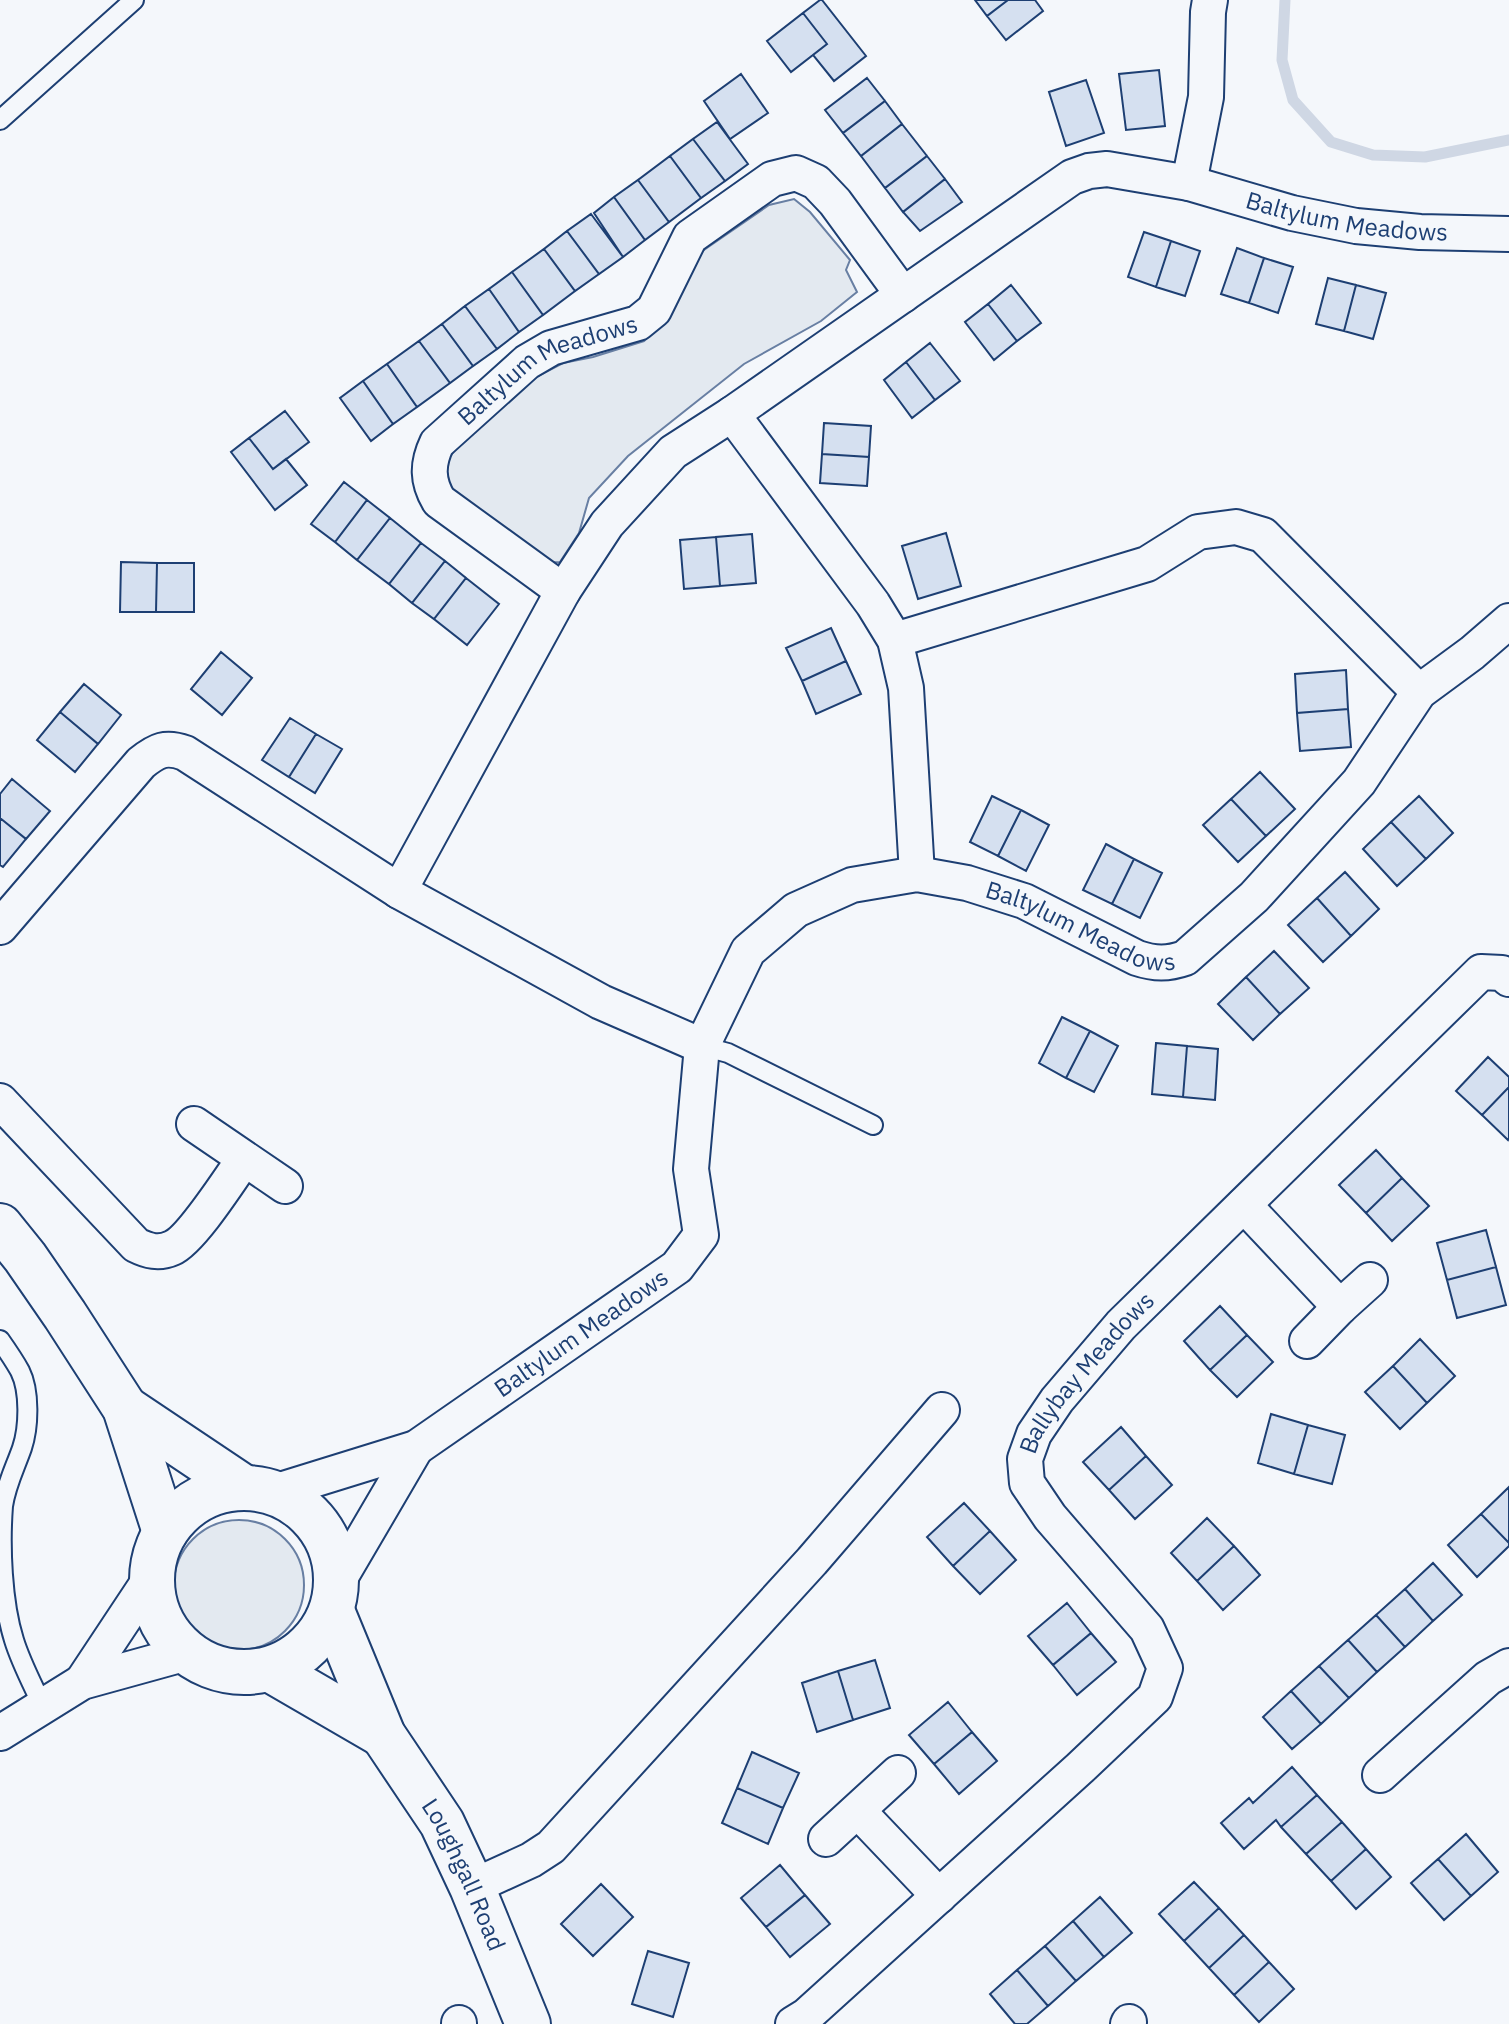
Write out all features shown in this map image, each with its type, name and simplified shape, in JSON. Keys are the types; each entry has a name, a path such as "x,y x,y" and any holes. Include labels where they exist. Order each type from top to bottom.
{"main road":[{"path":"0,1226 65,1315 125,1408 165,1532"},
{"path":"125,1408 258,1490 300,1506 321,1527 333,1554 335,1597 319,1637 297,1657 271,1670 241,1673 212,1668 187,1653 167,1632 155,1606 151,1578 155,1554 165,1532 185,1508 213,1493 258,1490"},
{"name":"Loughgall Road","path":"335,1597 383,1735 442,1823 472,1887 528,2024"},
{"name":"Loughgall Road","path":"271,1670 383,1735"}],"street":[{"path":"1189,183 1206,97 1210,0"},
{"name":"Baltylum Meadows","path":"399,891 563,591 607,524 673,452 1072,177 1107,169 1189,183 1292,213 1356,226 1420,232 1509,234"},
{"name":"Baltylum Meadows","path":"563,591 439,501 429,473 431,455 437,443 527,362 551,348 638,323 654,310 690,237 772,179 796,173 816,182 835,202 903,295"},
{"path":"732,414 873,604 895,640 906,688 917,874"},
{"path":"895,640 1147,564 1198,532 1236,527 1263,535 1419,692"},
{"name":"Baltylum Meadows","path":"258,1490 416,1448 677,1267 701,1235 691,1169 702,1046 748,951 796,910 852,885 917,874 967,883 1024,901 1137,958 1154,963 1172,963 1185,958 1265,886 1359,782 1419,692 1509,621"},
{"path":"0,927 141,763 153,754 172,749 185,753 399,891 601,1002 702,1046"},
{"name":"Ballybay Meadows","path":"793,2024 806,2016 939,1896 1155,1697 1165,1668 1147,1629 1050,1517 1027,1483 1025,1459 1034,1434 1057,1400 1121,1325 1481,972 1502,973 1509,979"},
{"path":"0,1101 136,1245 151,1252 172,1249 186,1238 244,1159"},
{"path":"194,1124 285,1186"},
{"path":"1244,1205 1340,1307"},
{"path":"1307,1341 1370,1280"},
{"path":"472,1887 531,1860 551,1847 812,1561 942,1410"},
{"name":"Baltylum Meadows","path":"335,1597 416,1448"},
{"path":"82,1682 151,1578"},
{"path":"0,1733 82,1682 187,1653"},
{"path":"1380,1775 1488,1678 1509,1666"},
{"path":"826,1839 898,1773"},
{"path":"858,1811 939,1896"}],"lane":[{"path":"0,120 134,0"},
{"path":"702,1046 728,1053 873,1125"},
{"path":"0,1340 21,1372 28,1424 23,1446 8,1482 3,1508 3,1575 7,1614 14,1641 43,1707"}],"shaded area":[{"path":"794,199 810,212 850,260 846,270 857,292 821,321 744,364 628,456 589,498 579,533 560,562 543,563 452,499 445,481 448,459 473,427 515,388 563,363 644,341 661,324 701,252 769,205"},
{"path":"239,1520 264,1525 285,1539 299,1560 304,1585 299,1610 285,1631 264,1645 239,1650 214,1645 193,1631 179,1610 174,1585 179,1560 193,1539 214,1525"}],"building":[{"path":"820,0 866,56 834,81 813,55 827,44 803,13"},
{"path":"975,0 1008,0 987,16"},
{"path":"1008,0 1035,0 1043,11 1006,40 987,16"},
{"path":"803,13 827,44 791,72 767,41"},
{"path":"1159,70 1165,126 1126,130 1119,74"},
{"path":"741,74 768,113 730,139 704,101"},
{"path":"867,78 885,101 843,133 825,110"},
{"path":"1086,80 1104,133 1066,146 1049,92"},
{"path":"885,101 902,124 861,156 843,133"},
{"path":"717,122 748,164 725,181 693,139"},
{"path":"902,124 927,156 885,188 861,156"},
{"path":"693,139 725,181 701,198 670,156"},
{"path":"670,156 701,198 669,222 638,180"},
{"path":"927,156 945,179 903,212 885,188"},
{"path":"945,179 962,202 920,231 903,212"},
{"path":"638,180 669,222 645,240 614,197"},
{"path":"614,197 645,240 623,257 594,213"},
{"path":"591,214 623,257 599,274 567,231"},
{"path":"567,231 599,274 575,291 544,249"},
{"path":"1144,232 1171,241 1156,287 1128,277"},
{"path":"1171,241 1200,251 1185,296 1156,287"},
{"path":"1237,248 1264,258 1249,303 1221,294"},
{"path":"544,249 575,291 543,315 512,272"},
{"path":"1264,258 1293,267 1278,313 1249,303"},
{"path":"512,272 543,315 519,332 489,289"},
{"path":"1328,278 1356,285 1344,331 1316,324"},
{"path":"1011,285 1041,323 1017,341 988,304"},
{"path":"1356,285 1386,293 1373,339 1344,331"},
{"path":"489,289 519,332 497,349 465,306"},
{"path":"988,304 1017,341 994,360 965,322"},
{"path":"465,306 497,349 473,366 442,324"},
{"path":"442,324 473,366 450,383 419,341"},
{"path":"419,341 450,383 417,407 387,364"},
{"path":"930,343 960,381 935,400 906,362"},
{"path":"906,362 935,400 912,418 884,380"},
{"path":"387,364 417,407 393,424 363,381"},
{"path":"363,381 393,424 371,441 340,398"},
{"path":"285,411 309,442 273,469 249,438"},
{"path":"824,423 871,426 869,457 822,454"},
{"path":"249,438 273,469 286,459 307,485 275,510 231,452"},
{"path":"822,454 869,457 867,486 820,483"},
{"path":"344,482 367,500 335,542 311,524"},
{"path":"367,500 390,518 357,560 335,542"},
{"path":"390,518 421,543 389,584 357,560"},
{"path":"946,533 961,586 918,599 902,546"},
{"path":"752,534 756,583 720,586 716,537"},
{"path":"716,537 720,586 684,589 680,540"},
{"path":"421,543 445,561 412,603 389,584"},
{"path":"445,561 466,578 434,619 412,603"},
{"path":"121,562 157,563 156,612 120,612"},
{"path":"157,563 194,563 194,612 156,612"},
{"path":"466,578 499,604 467,645 434,619"},
{"path":"831,628 846,661 802,681 786,648"},
{"path":"221,652 252,678 222,715 191,689"},
{"path":"846,661 861,694 816,714 802,681"},
{"path":"1346,670 1348,709 1297,713 1295,674"},
{"path":"84,684 121,715 98,744 60,712"},
{"path":"1348,709 1351,747 1300,751 1297,713"},
{"path":"60,712 98,744 75,772 37,740"},
{"path":"290,718 316,734 289,777 262,760"},
{"path":"316,734 342,749 315,793 289,777"},
{"path":"1260,772 1295,809 1266,836 1231,799"},
{"path":"12,779 50,811 26,839 0,818 0,794"},
{"path":"992,796 1021,810 998,856 970,842"},
{"path":"1419,796 1453,833 1426,859 1391,822"},
{"path":"1231,799 1266,836 1238,862 1203,825"},
{"path":"1021,810 1049,825 1026,871 998,856"},
{"path":"0,818 26,839 3,867 0,865"},
{"path":"1391,822 1426,859 1397,886 1363,849"},
{"path":"1106,844 1134,859 1112,904 1083,890"},
{"path":"1134,859 1162,873 1140,918 1112,904"},
{"path":"1345,872 1379,909 1351,936 1317,898"},
{"path":"1317,898 1351,936 1323,962 1288,925"},
{"path":"1274,951 1309,988 1280,1014 1246,977"},
{"path":"1246,977 1280,1014 1253,1040 1218,1004"},
{"path":"1062,1017 1090,1031 1066,1078 1039,1063"},
{"path":"1090,1031 1118,1046 1094,1092 1066,1078"},
{"path":"1156,1043 1187,1046 1183,1097 1152,1094"},
{"path":"1187,1046 1218,1049 1215,1100 1183,1097"},
{"path":"1488,1057 1509,1077 1509,1087 1482,1115 1456,1091"},
{"path":"1509,1087 1509,1138 1508,1140 1482,1115"},
{"path":"1376,1150 1402,1178 1366,1213 1339,1185"},
{"path":"1402,1178 1429,1206 1392,1241 1366,1213"},
{"path":"1486,1230 1496,1267 1447,1280 1437,1243"},
{"path":"1496,1267 1506,1305 1457,1318 1447,1280"},
{"path":"1220,1306 1247,1335 1210,1370 1184,1341"},
{"path":"1247,1335 1273,1362 1237,1397 1210,1370"},
{"path":"1420,1339 1455,1376 1427,1403 1393,1366"},
{"path":"1393,1366 1427,1403 1400,1429 1365,1392"},
{"path":"1271,1414 1308,1425 1294,1474 1258,1463"},
{"path":"1308,1425 1345,1435 1332,1484 1294,1474"},
{"path":"1121,1427 1146,1456 1109,1490 1083,1462"},
{"path":"1146,1456 1172,1485 1135,1519 1109,1490"},
{"path":"1509,1487 1509,1543 1481,1514"},
{"path":"964,1503 990,1531 953,1566 927,1537"},
{"path":"1481,1514 1509,1546 1477,1577 1448,1545"},
{"path":"1207,1518 1234,1546 1197,1581 1171,1553"},
{"path":"990,1531 1016,1560 980,1594 953,1566"},
{"path":"1234,1546 1260,1575 1223,1610 1197,1581"},
{"path":"1433,1563 1462,1595 1433,1621 1405,1589"},
{"path":"1405,1589 1433,1621 1405,1647 1376,1615"},
{"path":"1067,1603 1091,1633 1053,1665 1028,1636"},
{"path":"1376,1615 1405,1647 1377,1672 1348,1640"},
{"path":"1091,1633 1116,1662 1077,1695 1053,1665"},
{"path":"1348,1640 1377,1672 1349,1698 1319,1666"},
{"path":"875,1660 890,1708 853,1720 838,1671"},
{"path":"1319,1666 1349,1698 1321,1724 1291,1691"},
{"path":"838,1671 853,1720 817,1732 802,1683"},
{"path":"1291,1691 1321,1724 1292,1749 1263,1717"},
{"path":"948,1702 972,1732 934,1764 909,1735"},
{"path":"972,1732 997,1761 959,1794 934,1764"},
{"path":"752,1752 799,1773 783,1808 737,1788"},
{"path":"1292,1767 1317,1795 1281,1827 1276,1820 1244,1849 1221,1823 1249,1798 1253,1803"},
{"path":"737,1788 783,1808 768,1844 722,1823"},
{"path":"1317,1795 1342,1822 1306,1854 1281,1827"},
{"path":"1342,1822 1366,1849 1331,1881 1306,1854"},
{"path":"1466,1834 1498,1872 1471,1896 1438,1859"},
{"path":"1366,1849 1391,1877 1356,1909 1331,1881"},
{"path":"1438,1859 1471,1896 1444,1920 1411,1883"},
{"path":"780,1865 805,1895 766,1927 741,1898"},
{"path":"1194,1882 1219,1908 1184,1941 1159,1914"},
{"path":"601,1884 633,1917 593,1956 561,1924"},
{"path":"805,1895 830,1924 790,1957 766,1927"},
{"path":"1100,1897 1132,1933 1104,1957 1073,1921"},
{"path":"1219,1908 1244,1935 1209,1968 1184,1941"},
{"path":"1073,1921 1104,1957 1076,1981 1045,1946"},
{"path":"1244,1935 1269,1962 1234,1995 1209,1968"},
{"path":"1045,1946 1076,1981 1048,2006 1017,1970"},
{"path":"648,1951 689,1963 673,2017 632,2004"},
{"path":"1269,1962 1294,1989 1259,2022 1234,1995"},
{"path":"1017,1970 1048,2006 1027,2024 1015,2024 990,1994"}],"waterway":[{"path":"1285,0 1282,60 1293,100 1331,142 1373,155 1425,157 1509,140"}]}
